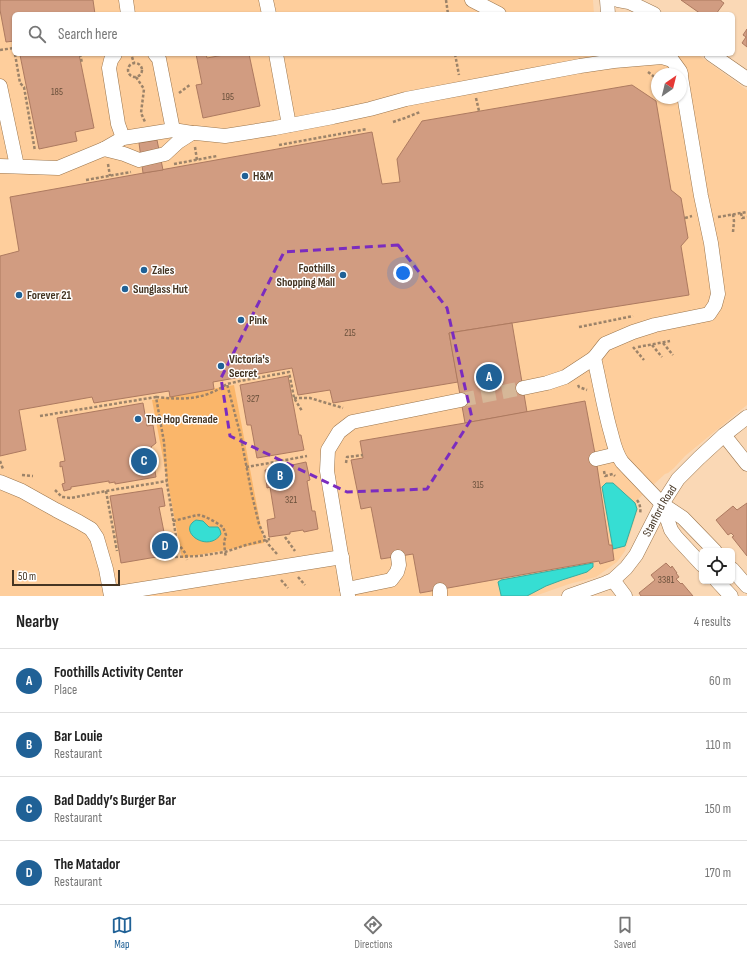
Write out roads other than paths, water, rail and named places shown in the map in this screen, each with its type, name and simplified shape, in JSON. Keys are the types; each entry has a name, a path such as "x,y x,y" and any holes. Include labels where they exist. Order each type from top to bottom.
{"street":[{"path":"126,0 128,12"},
{"path":"266,0 269,12"},
{"path":"472,0 495,12"},
{"path":"607,0 608,12"},
{"path":"618,0 629,2 650,12"},
{"path":"113,56 110,60 109,68 118,124 123,138"},
{"path":"276,56 289,125"},
{"path":"714,56 747,79"},
{"path":"193,139 196,133 224,136 333,117 579,60 662,57 672,60 678,68"},
{"path":"150,58 159,59 173,130"},
{"path":"0,86 17,166"},
{"path":"523,388 547,383 565,377 594,358 605,344 633,332 655,325 709,314 715,305 718,294 686,104"},
{"path":"106,155 123,138 173,130 193,139"},
{"path":"0,166 58,168 106,155 124,154 139,160 165,154 178,142 193,139"},
{"path":"594,358 599,376 606,417 617,454 622,462 662,504 683,518 712,548"},
{"path":"398,556 399,565 397,572 391,580 348,593 327,471 328,450 339,432 352,422 461,400"},
{"name":"Stanford Road","path":"569,596 606,583 626,568 636,555 662,504 678,479 724,435 747,417"},
{"path":"724,435 747,464"},
{"path":"600,464 617,454"},
{"path":"0,482 22,491 91,529 97,538 106,569 111,595 342,557"},
{"path":"662,504 671,530 699,562"},
{"path":"735,572 747,586"},
{"path":"612,580 625,596"},
{"path":"720,584 731,596"}],"water":[{"path":"606,483 613,483 635,503 637,509 625,546 613,549 602,487"},
{"path":"196,520 203,521 209,527 218,527 221,534 215,540 209,542 196,539 190,530 191,525"},
{"path":"593,563 593,567 587,572 546,586 527,596 501,596 498,582 501,580"}],"tunnel":[{"path":"461,400 523,388"}],"place":[{"name":"H&M","path":"245,176"},
{"name":"Zales","path":"144,270"},
{"name":"Foothills Shopping Mall","path":"343,275"},
{"name":"Sunglass Hut","path":"125,289"},
{"name":"Forever 21","path":"19,295"},
{"name":"Pink","path":"241,320"},
{"name":"Victoria's Secret","path":"221,366"},
{"name":"Foothills Activity Center","path":"489,377"},
{"name":"The Hop Grenade","path":"138,419"},
{"name":"Bad Daddy’s Burger Bar","path":"144,461"},
{"name":"Bar Louie","path":"280,476"},
{"name":"The Matador","path":"165,546"}]}
